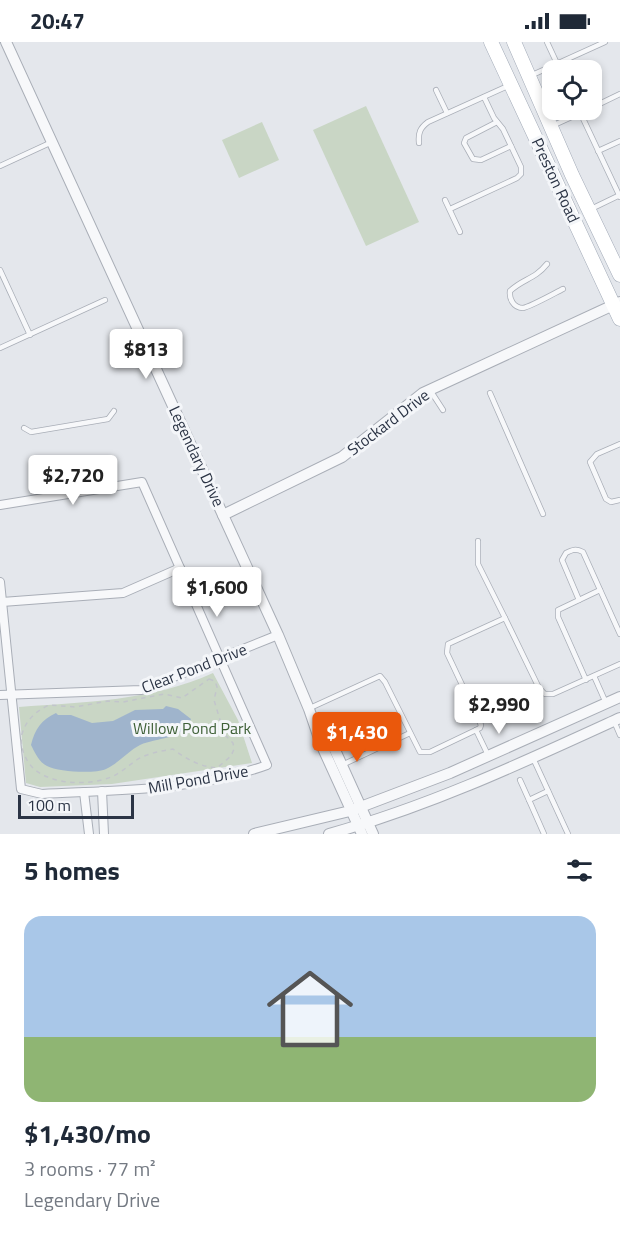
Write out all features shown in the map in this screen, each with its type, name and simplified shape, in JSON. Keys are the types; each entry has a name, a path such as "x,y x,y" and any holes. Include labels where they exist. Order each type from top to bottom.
{"main road":[{"name":"Preston Road","path":"492,42 617,303 620,319"},
{"name":"Preston Road","path":"514,42 620,275"},
{"path":"511,85 530,76"}],"street":[{"name":"Legendary Drive","path":"6,42 278,635 350,811 363,828 373,834"},
{"name":"Stockard Drive","path":"223,515 342,457 423,393 617,303"},
{"path":"0,505 142,482 221,658"},
{"path":"2,602 123,593 180,568"},
{"path":"0,582 11,694"},
{"name":"Clear Pond Drive","path":"0,695 141,690 278,635"},
{"name":"Mill Pond Drive","path":"11,694 21,789 42,794 171,787 249,771 267,765 221,658"},
{"path":"254,834 361,807 450,773 620,697"},
{"path":"329,834 363,828 424,804 495,775 617,719 606,704"},
{"name":"Legendary Drive","path":"309,709 330,739 342,765 361,807 363,828"},
{"path":"488,755 495,775"},
{"path":"102,791 104,834"},
{"path":"84,792 89,834"}],"lane":[{"path":"547,42 555,60"},
{"path":"566,60 605,42"},
{"path":"530,76 542,71"},
{"path":"419,143 418,135 422,127 447,113 511,85"},
{"path":"436,90 447,113"},
{"path":"602,103 620,94"},
{"path":"450,209 517,178 521,174 521,168 511,147 484,97"},
{"path":"551,126 563,120"},
{"path":"584,120 620,195 589,210"},
{"path":"497,122 466,138 464,143 468,152 473,159 481,160 511,147"},
{"path":"598,151 620,141"},
{"path":"0,166 52,142"},
{"path":"445,200 460,232"},
{"path":"548,264 538,275 510,291 511,301 515,306 523,308 563,289"},
{"path":"0,270 30,335"},
{"path":"0,348 105,300"},
{"path":"430,390 443,410"},
{"path":"490,393 543,514"},
{"path":"24,428 30,432 108,419 114,411"},
{"path":"620,444 597,454 590,462 606,499 611,502 620,500"},
{"path":"478,541 478,564 542,691 553,694 620,664"},
{"path":"579,600 562,560 572,549 583,552 620,634"},
{"path":"586,680 558,617 558,610 600,590"},
{"path":"612,616 620,613"},
{"path":"309,709 380,676 420,752 424,753 476,730 481,725 447,653 448,644 505,618"},
{"path":"594,676 606,704"},
{"path":"617,719 620,735"},
{"path":"476,730 488,755"},
{"path":"342,765 410,733"},
{"path":"533,758 568,834"},
{"path":"520,780 544,834"},
{"path":"529,800 549,791"}],"path":[{"path":"209,679 215,681 217,687 214,700 224,734 233,743 234,749 231,756 217,768 206,768 173,749 155,752 141,758 108,778 63,782 40,774 29,764 23,751 21,736 29,719 49,705 75,707 108,701 123,702 164,694 182,698 209,679"}],"green space":[{"path":"366,106 419,222 366,246 313,130"},
{"path":"262,122 279,160 239,178 222,140"},
{"name":"Willow Pond Park","path":"213,673 238,720 252,763 112,784 40,787 26,783 19,707 142,695"}],"water":[{"path":"166,706 178,709 191,719 187,726 169,737 140,745 101,771 76,772 52,768 37,757 31,745 39,726 56,713 71,715 92,723 113,721 135,710 163,709"}]}
